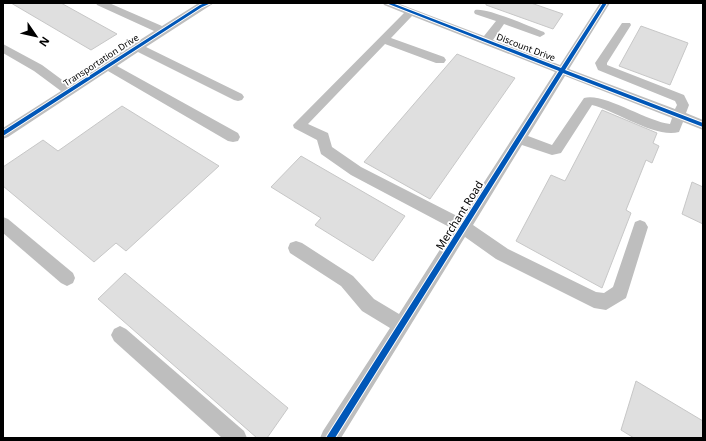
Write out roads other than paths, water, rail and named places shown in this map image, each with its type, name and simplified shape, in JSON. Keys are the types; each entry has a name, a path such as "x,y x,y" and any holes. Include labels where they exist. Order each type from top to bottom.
{"street":[{"path":"101,3 163,31"},
{"name":"Transportation Drive","path":"3,134 201,6 209,3"},
{"name":"Discount Drive","path":"388,3 703,125"},
{"name":"Merchant Road","path":"330,438 605,3"},
{"path":"410,12 299,125 323,137 326,150 356,171 464,227 502,254 594,300 606,302 620,292 640,227"},
{"path":"479,12 540,34"},
{"path":"486,41 502,20"},
{"path":"520,139 552,150 556,149 588,101 594,101 670,129 674,129 683,105 680,98 602,67 601,63 626,25"},
{"path":"383,39 440,60"},
{"path":"137,47 238,97"},
{"path":"3,48 38,68 70,91"},
{"path":"108,66 233,137"},
{"path":"3,224 67,278"},
{"path":"296,248 347,281 368,305 402,325"},
{"path":"120,335 237,438"}]}
